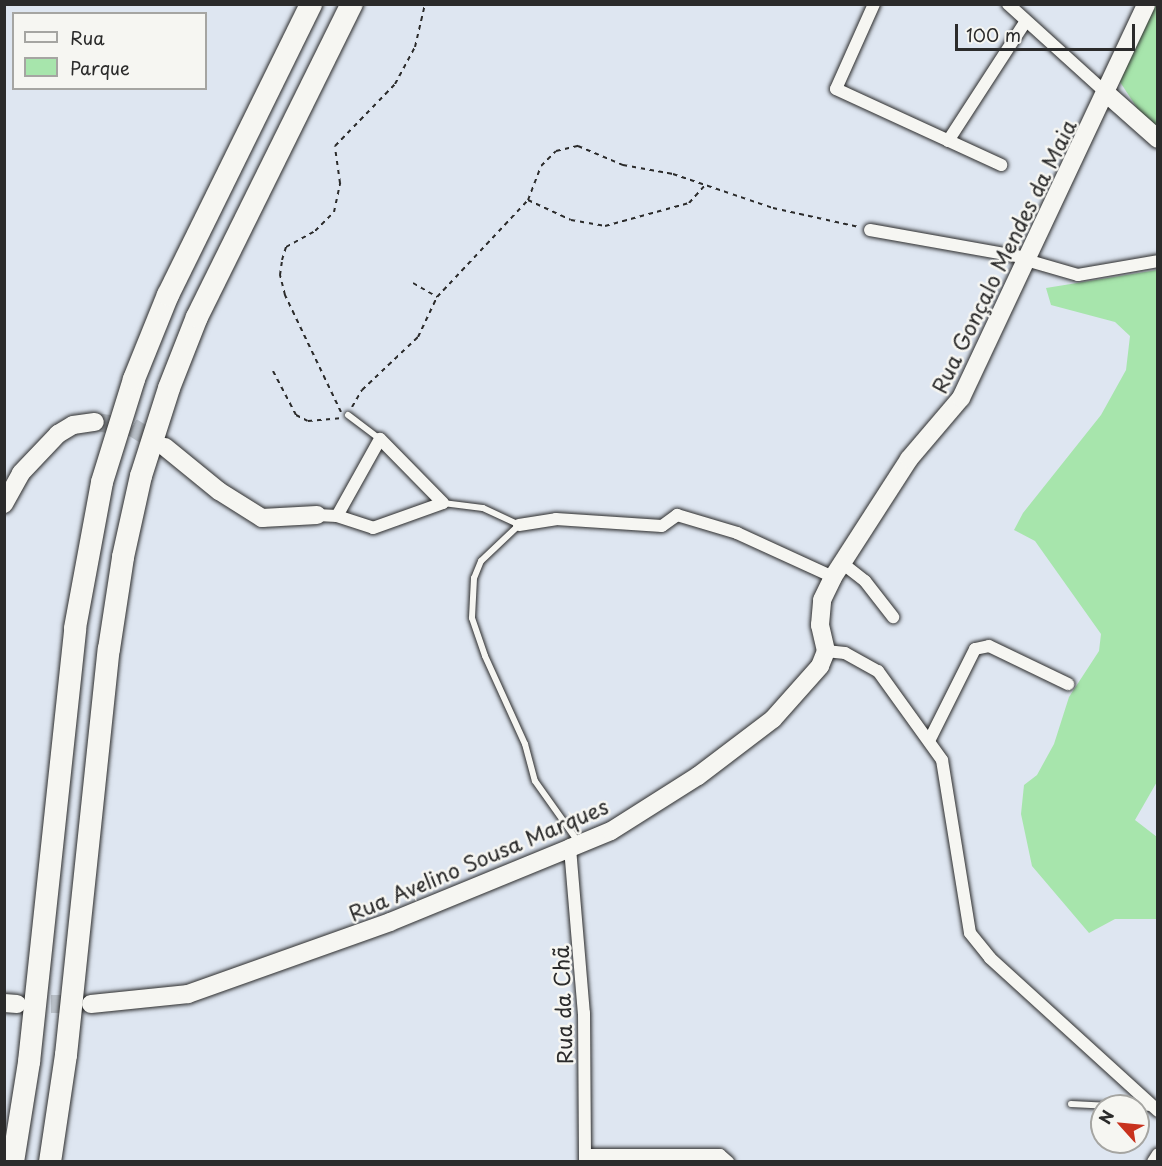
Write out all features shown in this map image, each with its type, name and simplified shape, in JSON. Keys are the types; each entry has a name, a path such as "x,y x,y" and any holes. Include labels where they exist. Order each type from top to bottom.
{"highway":[{"path":"13,1161 29,1062 75,628 102,482 134,379 168,295 311,4"},
{"path":"50,1161 67,1045 110,637 141,476 169,388 197,317 352,4"}],"street":[{"path":"874,4 836,89 1001,165"},
{"path":"1008,4 1158,139"},
{"name":"Rua Gonçalo Mendes da Maia","path":"826,651 820,625 822,600 838,570 909,459 951,414 1106,93 1146,4"},
{"path":"948,141 1026,21"},
{"path":"870,230 1027,259 1078,276 1158,261"},
{"path":"4,504 21,473 58,434 73,425 95,422"},
{"path":"165,447 219,491 262,518 337,516 373,528 443,503 380,439 337,516"},
{"path":"519,525 556,519 662,526 677,515 737,533 865,581 893,617"},
{"path":"929,741 975,649 989,646 1068,684"},
{"path":"826,651 845,653 878,671 942,760 970,933 990,958 1156,1110"},
{"name":"Rua Avelino Sousa Marques","path":"91,1005 188,994 390,922 611,831 698,776 773,719 810,681 826,651"},
{"name":"Rua da Chã","path":"575,846 584,1013 585,1158"},
{"path":"1153,1161 1158,1154"},
{"path":"585,1158 720,1155 728,1161"}],"lane":[{"path":"346,416 380,439"},
{"path":"443,503 483,508 519,525 482,561 474,578 472,618 484,656 525,744 535,781 575,846"},
{"path":"1071,1104 1090,1105"}],"path":[{"path":"346,416 285,295 280,275 282,260 286,246 315,231 334,212 340,183 335,146 395,84 415,47 425,4"},
{"path":"346,416 362,390 418,337 437,297 528,200 549,159 556,151 578,146 623,165 673,174 773,208 870,230"},
{"path":"528,200 571,220 605,226 652,216 688,203 705,185"},
{"path":"413,283 437,297"},
{"path":"273,371 296,415 308,421 346,416"}],"green space":[{"path":"1151,5 1157,5 1157,130 1141,114 1120,82"},
{"path":"1157,270 1158,780 1135,820 1157,837 1157,919 1115,919 1089,933 1032,866 1021,814 1024,785 1037,775 1054,744 1069,697 1099,651 1101,634 1035,541 1014,530 1023,513 1101,415 1126,370 1130,336 1115,322 1051,305 1046,288"}],"tunnel":[{"path":"95,422 132,427 163,446"},
{"path":"24,1004 83,1004"}]}
